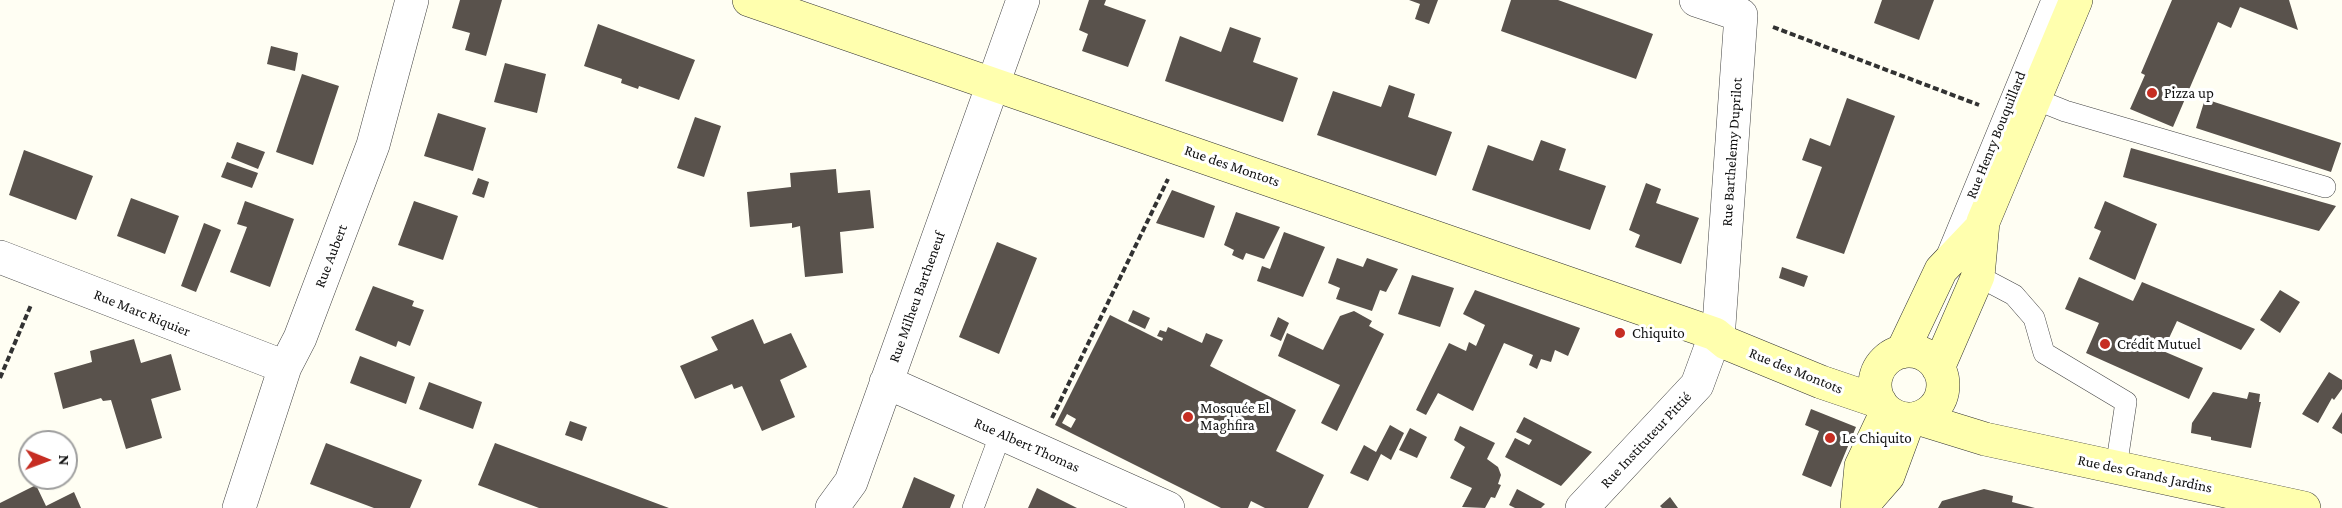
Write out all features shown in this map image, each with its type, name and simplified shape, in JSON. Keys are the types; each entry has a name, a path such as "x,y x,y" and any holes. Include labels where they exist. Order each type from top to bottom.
{"main road":[{"name":"Rue des Montots","path":"749,0 1715,334 1729,332 1826,367 1896,396"},
{"name":"Rue Henry Bouquillard","path":"1980,229 1941,270 1896,396 1935,407 1940,377 1978,276 1980,229 2076,0"},
{"path":"1859,508 1861,466 1896,396 1923,354 1985,439"},
{"path":"1859,508 1888,477 1896,396"},
{"name":"Rue des Grands Jardins","path":"1896,396 1985,439 2304,508"}],"street":[{"name":"Rue Aubert","path":"239,508 285,368 300,338 373,145 412,0"},
{"name":"Rue Milheu Bartheneuf","path":"832,508 851,482 1023,0"},
{"path":"1696,0 1741,15"},
{"name":"Rue Barthelemy Duprilot","path":"1715,334 1719,325 1741,15"},
{"name":"Rue Marc Riquier","path":"0,257 285,368"},
{"name":"Rue Instituteur Pittié","path":"1582,508 1697,385 1708,361 1715,334"},
{"name":"Rue Albert Thomas","path":"886,382 1168,508"}],"lane":[{"name":"Rue Henry Bouquillard","path":"1941,270 2052,0"},
{"path":"2034,99 2065,111 2325,187"},
{"path":"1978,276 2014,295 2034,318 2044,353 2126,402 2116,468"},
{"path":"973,508 1002,434"},
{"path":"1875,508 1888,477"}],"path":[{"path":"1741,15 2005,114"},
{"path":"1036,449 1183,149"},
{"path":"0,378 44,274"}],"building":[{"path":"460,0 502,0 486,56 465,50 470,33 452,28"},
{"path":"1089,0 1106,0 1104,5 1146,20 1128,67 1082,51 1088,34 1079,30"},
{"path":"1409,0 1438,0 1429,24 1415,19 1420,4"},
{"path":"1511,0 1558,0 1653,34 1636,79 1501,31"},
{"path":"1882,0 1934,0 1919,40 1874,23"},
{"path":"2172,0 2289,0 2298,30 2240,7 2231,28 2218,22 2173,127 2130,109 2145,75 2141,73"},
{"path":"598,24 695,60 679,100 639,86 638,89 621,83 622,79 584,66"},
{"path":"1230,27 1261,38 1253,62 1298,78 1283,122 1165,81 1180,36 1221,52"},
{"path":"271,46 298,53 295,71 267,64"},
{"path":"505,63 546,74 537,113 494,102"},
{"path":"302,74 339,86 313,165 276,152"},
{"path":"1389,85 1415,94 1408,117 1452,132 1436,176 1317,135 1333,91 1381,107"},
{"path":"1847,98 1895,116 1844,254 1796,238 1822,167 1802,160 1810,138 1830,146"},
{"path":"2205,99 2341,143 2331,172 2196,128"},
{"path":"438,113 486,128 473,171 424,156"},
{"path":"695,117 721,126 704,177 677,168"},
{"path":"1541,140 1566,149 1559,170 1606,186 1590,230 1472,190 1488,145 1533,161"},
{"path":"237,142 265,152 258,169 231,158"},
{"path":"2131,148 2336,206 2319,231 2123,177"},
{"path":"24,150 93,176 76,220 9,195"},
{"path":"227,162 258,173 252,188 221,177"},
{"path":"836,169 838,193 870,190 874,228 840,232 843,273 805,277 800,226 792,228 792,223 750,227 747,192 791,187 790,173"},
{"path":"478,178 489,182 484,198 472,194"},
{"path":"1646,183 1661,189 1656,203 1699,218 1681,264 1635,247 1640,235 1629,230"},
{"path":"1172,190 1215,206 1204,238 1156,223"},
{"path":"131,198 179,216 165,254 117,236"},
{"path":"245,201 294,219 270,287 230,272 247,227 237,224"},
{"path":"414,201 458,216 443,260 398,245"},
{"path":"2105,201 2157,224 2135,280 2089,259 2101,231 2094,228"},
{"path":"1236,212 1280,227 1264,259 1246,253 1243,260 1232,255 1234,250 1224,245"},
{"path":"204,223 221,230 196,292 181,286"},
{"path":"1284,232 1325,247 1303,297 1257,281 1262,266 1270,269"},
{"path":"997,242 1037,258 999,354 959,337"},
{"path":"1337,258 1363,267 1367,258 1398,269 1386,292 1380,290 1372,311 1336,299 1340,288 1328,283"},
{"path":"1782,267 1808,276 1804,287 1779,278"},
{"path":"1412,275 1454,288 1440,327 1398,314"},
{"path":"2079,277 2133,301 2142,282 2255,329 2241,350 2177,321 2163,351 2203,368 2189,399 2086,353 2099,323 2065,309"},
{"path":"373,286 414,301 412,306 424,310 410,346 398,341 396,347 355,330"},
{"path":"1475,290 1580,328 1568,356 1555,350 1551,362 1541,359 1537,369 1529,365 1533,355 1504,343 1473,411 1438,393 1426,415 1416,410 1449,343 1466,351 1469,342 1476,346 1485,325 1463,314"},
{"path":"2280,290 2300,302 2280,333 2260,320"},
{"path":"1133,310 1150,318 1145,329 1128,321"},
{"path":"1354,311 1372,321 1369,326 1384,334 1337,431 1321,423 1340,385 1278,356 1287,333 1323,350 1340,316"},
{"name":"Mosquée El Maghfira","path":"1110,315 1162,341 1163,338 1157,336 1160,330 1166,332 1168,327 1202,343 1206,333 1223,340 1210,366 1296,410 1276,451 1324,475 1308,508 1265,508 1251,501 1248,508 1221,508 1055,425","holes":["1067,414 1076,419 1071,428 1062,423"]},
{"path":"1278,317 1289,323 1281,341 1270,336"},
{"path":"753,319 764,344 791,333 807,367 780,380 795,417 762,431 742,386 734,389 732,384 695,399 680,366 718,350 711,337"},
{"path":"134,339 141,363 171,354 181,390 151,399 162,438 126,449 111,400 103,401 101,398 63,409 54,373 92,362 90,351"},
{"path":"360,356 415,377 406,404 350,383"},
{"path":"2329,372 2342,380 2342,389 2334,400 2332,398 2318,423 2302,414"},
{"path":"429,382 482,402 473,429 419,409"},
{"path":"2213,392 2247,399 2249,392 2260,394 2259,402 2261,402 2251,448 2211,440 2211,437 2191,433 2192,423"},
{"path":"1811,409 1856,427 1831,487 1802,475 1819,431 1805,425"},
{"path":"2342,412 2342,434 2332,428"},
{"path":"1524,417 1592,452 1561,486 1505,457 1515,438 1529,445 1532,440 1516,432"},
{"path":"570,421 587,427 582,441 565,435"},
{"path":"1390,425 1404,433 1391,460 1381,454 1368,481 1350,473 1364,445 1376,452"},
{"path":"1460,426 1495,443 1487,459 1498,467 1501,475 1498,484 1501,485 1495,498 1491,497 1485,508 1462,507 1472,488 1450,478 1465,447 1454,440"},
{"path":"1410,428 1427,437 1417,458 1399,450"},
{"path":"326,443 422,480 410,508 374,508 310,484"},
{"path":"495,443 669,508 539,508 478,485"},
{"path":"914,477 955,495 950,508 902,508"},
{"path":"1037,488 1077,508 1028,508"},
{"path":"1517,489 1545,504 1541,508 1515,508 1509,505"},
{"path":"1984,489 2013,496 2012,502 2035,508 1938,508 1942,501"},
{"path":"26,490 38,490 46,506 74,492 81,508 0,508 0,503"},
{"path":"1670,497 1678,508 1662,508 1660,506"}],"place":[{"name":"Pizza up","path":"2152,93"},
{"name":"Chiquito","path":"1620,333"},
{"name":"Crédit Mutuel","path":"2105,344"},
{"name":"Mosquée El Maghfira","path":"1188,417"},
{"name":"Le Chiquito","path":"1830,438"}]}
